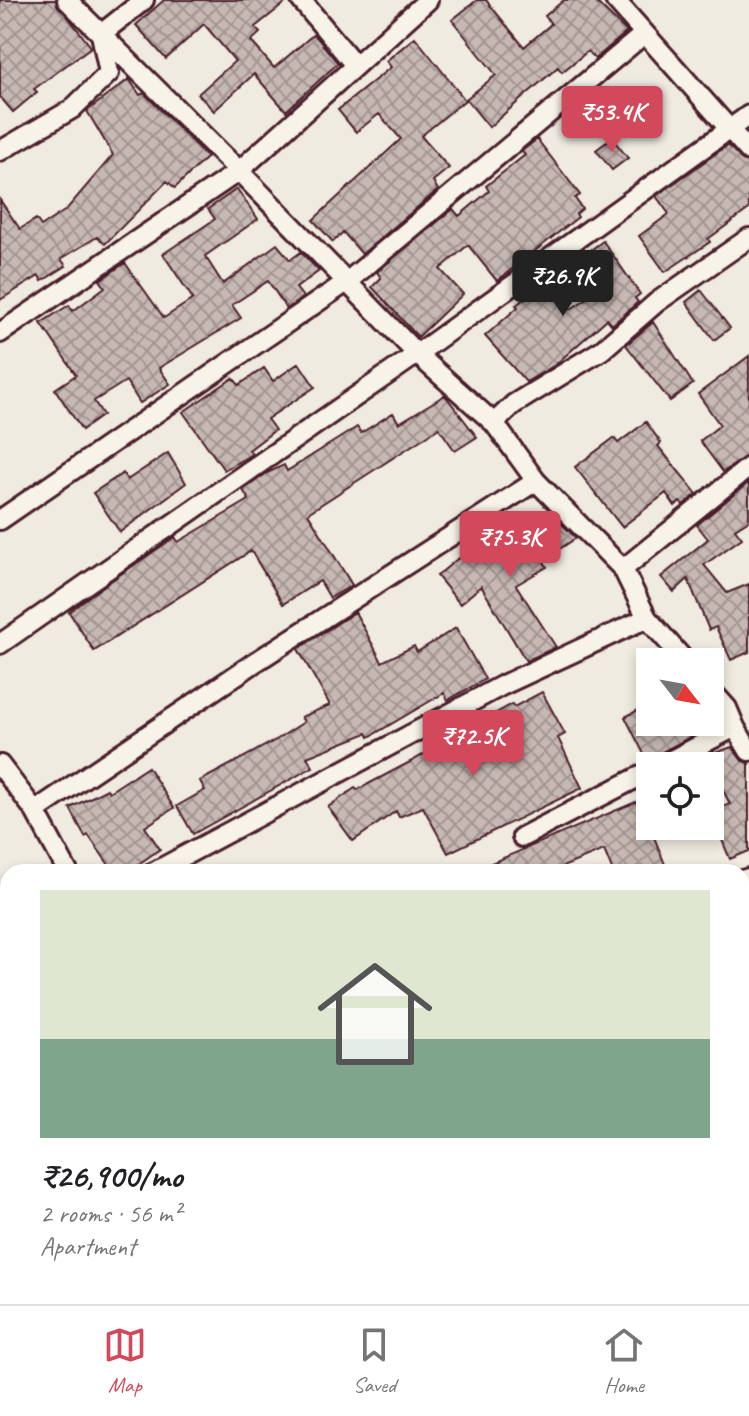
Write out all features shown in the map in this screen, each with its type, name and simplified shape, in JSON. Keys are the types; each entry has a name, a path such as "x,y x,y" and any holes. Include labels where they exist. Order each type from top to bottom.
{"street":[{"path":"67,0 417,354 494,423 536,481 623,569 647,618 674,648"},
{"path":"101,34 144,0"},
{"path":"301,0 354,64"},
{"path":"0,333 239,171 428,0"},
{"path":"615,0 749,151"},
{"path":"0,151 72,109 109,73 101,34"},
{"path":"0,520 348,281 644,34"},
{"path":"0,644 417,354 749,115"},
{"path":"494,423 514,404 602,350 657,302 749,238"},
{"path":"623,569 749,467"},
{"path":"35,811 254,663 536,481"},
{"path":"169,864 503,685 647,618"},
{"path":"724,705 749,751"},
{"path":"687,752 735,727"},
{"path":"0,765 35,811 64,864"},
{"path":"522,837 636,778"}],"building":[{"path":"0,0 55,0 91,47 34,89 37,92 13,112 0,97"},
{"path":"164,0 289,0 255,27 260,33 251,41 274,68 314,34 338,63 286,111 254,74 214,111 198,94 235,61 204,24 166,59 136,25"},
{"path":"477,0 486,0 524,47 551,24 545,16 564,0 594,0 627,32 595,59 588,51 562,72 558,67 489,127 466,99 496,75 452,20"},
{"path":"415,37 465,100 421,136 449,168 433,181 438,190 362,254 343,232 333,242 313,220 401,139 379,114 356,132 338,110 391,67 386,61"},
{"path":"129,79 140,95 144,93 207,157 175,188 167,181 105,244 97,237 61,259 66,266 42,281 39,276 0,300 0,200 20,229 36,219 41,226 66,210 113,155 87,111"},
{"path":"612,138 628,158 612,170 596,150"},
{"path":"537,139 580,195 575,198 582,209 576,214 578,217 497,281 468,245 440,269 463,294 418,337 372,287 381,278 377,272 453,209 459,216 489,191 486,186 525,155 522,151"},
{"path":"728,145 749,163 749,209 708,239 710,242 665,272 639,236 669,214 656,196"},
{"path":"237,189 258,219 205,256 223,284 277,244 290,260 301,252 319,271 296,288 303,297 287,309 268,281 232,305 241,318 159,368 170,384 140,403 126,381 94,401 103,415 82,430 55,389 76,375 41,323 69,305 73,311 105,287 100,280 125,263 164,318 193,299 163,254 215,219 208,209"},
{"path":"603,241 640,294 635,298 638,302 612,325 607,319 555,365 526,382 485,336 518,307 516,305 547,282 571,309 602,288 580,258"},
{"path":"701,290 730,328 714,340 686,302"},
{"path":"653,322 693,384 670,401 626,345"},
{"path":"749,356 749,455 723,472 700,441 720,425 698,394"},
{"path":"299,363 315,387 267,419 275,430 249,450 252,454 224,470 183,412 233,378 239,385 264,368 273,381"},
{"path":"445,395 477,437 455,451 439,428 308,513 352,585 330,598 320,581 283,604 251,551 94,651 69,612 92,594 175,537 178,542 249,500 243,490 267,473 284,465 287,471 357,427 361,433 393,413 399,423"},
{"path":"646,422 661,443 658,446 697,494 683,505 680,502 675,506 666,493 622,527 575,467 614,438 618,443"},
{"path":"168,453 186,483 120,532 93,493 123,473 127,480"},
{"path":"749,482 749,520 735,529 742,538 704,565 727,593 749,584 749,652 731,660 716,627 709,630 688,579 674,592 661,577 708,539 697,525"},
{"path":"552,514 576,538 543,560 547,567 516,585 556,647 526,661 481,586 460,604 437,576 457,559 503,534 523,526 527,532"},
{"path":"355,612 382,662 414,646 417,652 456,628 485,679 448,700 444,693 369,737 367,733 307,757 313,767 193,834 177,806 205,790 200,781 276,740 304,722 301,717 330,705 298,649"},
{"path":"542,692 565,734 558,738 582,788 448,853 423,807 399,817 396,811 353,841 328,807 355,788 357,790 412,761 512,704 514,707"},
{"path":"636,711 636,736 692,736 662,752 643,752 625,717"},
{"path":"732,747 742,761 749,763 749,851 730,859 722,840 724,806 730,804 724,792 724,752 718,752"},
{"path":"148,767 174,808 145,827 160,849 138,864 108,864 88,835 85,837 70,808 107,789 109,792"},
{"path":"636,802 636,840 655,840 665,864 610,864 604,850 570,864 489,864"}]}
